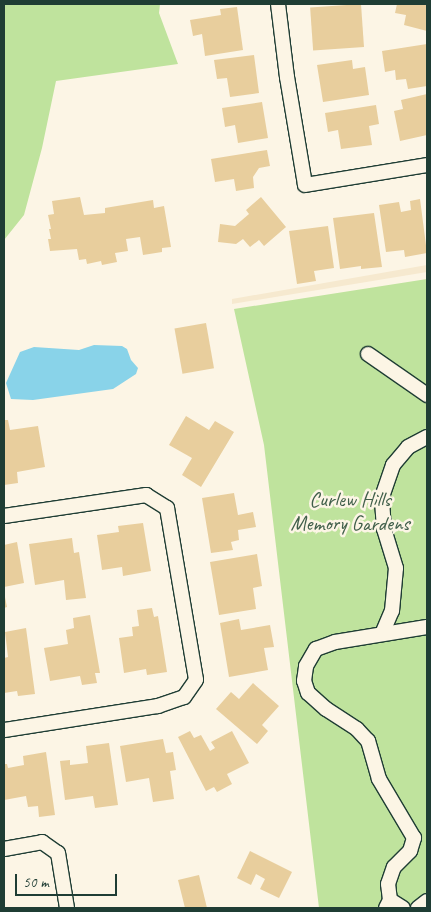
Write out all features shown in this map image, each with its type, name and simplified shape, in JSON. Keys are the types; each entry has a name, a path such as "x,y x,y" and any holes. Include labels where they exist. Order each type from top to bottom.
{"street":[{"path":"278,4 287,76 305,185 427,165"},
{"path":"368,354 427,395"},
{"path":"382,634 392,610 396,568 384,529 382,497 392,465 408,447 427,438"},
{"path":"4,516 146,495 167,508 196,680 184,697 158,706 4,730"},
{"path":"403,908 388,904 388,884 394,867 410,851 414,838 379,779 368,741 357,729 326,709 308,693 304,681 306,666 316,650 336,642 427,627"},
{"path":"4,849 42,842 58,853 67,908"},
{"path":"418,908 427,901"}],"shaded area":[{"path":"427,265 427,272 232,304 232,299"}],"green space":[{"path":"4,4 160,4 159,13 178,64 56,81 42,148 24,215 4,240"},
{"name":"Curlew Hills Memory Gardens","path":"427,279 427,908 319,908 264,445 234,309"}],"water":[{"path":"94,345 122,346 127,349 131,360 138,368 136,374 113,389 33,400 11,399 6,383 20,352 34,347 79,350"}],"building":[{"path":"361,4 364,47 313,50 310,8"},
{"path":"397,4 427,4 427,31 404,25 406,15 395,13"},
{"path":"237,7 243,50 205,56 202,34 193,36 190,20 221,15 220,9"},
{"path":"427,44 427,86 408,89 406,79 396,80 395,70 385,72 382,51"},
{"path":"254,55 259,93 230,97 227,78 217,79 214,60"},
{"path":"352,60 353,69 365,67 369,95 323,102 317,65"},
{"path":"427,94 427,135 400,141 394,111 403,109 401,100"},
{"path":"262,102 268,138 238,143 235,125 225,127 222,108"},
{"path":"376,105 379,124 369,126 372,145 341,149 338,130 328,132 325,113"},
{"path":"267,150 270,166 259,168 253,177 254,188 236,191 234,179 215,182 211,159"},
{"path":"80,197 84,215 105,213 105,208 153,200 154,208 164,206 171,247 162,248 162,252 143,255 140,237 126,239 128,251 115,253 117,262 102,265 101,261 87,264 86,259 79,260 77,249 50,251 48,239 51,239 49,229 51,229 48,215 54,214 52,201"},
{"path":"261,197 286,227 264,246 259,240 250,247 243,239 236,244 218,242 220,224 235,226 249,214 246,210"},
{"path":"420,199 427,253 405,257 404,250 386,252 379,205 399,202 401,212 411,210 410,201"},
{"path":"374,213 382,267 361,269 361,266 340,269 333,218"},
{"path":"328,226 334,268 314,271 316,281 297,284 289,231"},
{"path":"206,323 214,368 182,374 174,329"},
{"path":"186,416 209,430 215,421 234,432 201,487 182,475 192,458 169,445"},
{"path":"4,420 8,420 10,430 38,426 45,467 17,472 18,483 4,485"},
{"path":"234,493 238,515 253,512 256,527 238,530 239,540 231,542 233,550 211,553 202,498"},
{"path":"143,523 151,571 123,576 122,567 102,570 97,535 119,532 118,526"},
{"path":"72,538 74,553 79,552 86,598 66,600 64,580 35,585 29,544"},
{"path":"17,542 24,583 4,587 4,545"},
{"path":"257,554 262,586 253,588 256,609 219,615 210,562"},
{"path":"4,592 7,607 4,608"},
{"path":"152,608 154,617 158,616 167,672 147,675 146,669 124,673 119,638 133,636 132,627 139,626 137,610"},
{"path":"90,615 100,673 95,673 97,683 82,685 80,676 50,681 44,648 68,644 66,630 74,628 73,618"},
{"path":"239,619 241,630 270,625 274,647 264,648 268,670 229,677 220,623"},
{"path":"26,628 35,694 18,696 17,691 4,693 4,658 8,657 5,632"},
{"path":"253,683 279,706 262,725 268,731 257,744 216,709 231,692 239,699"},
{"path":"190,731 194,738 201,735 210,751 215,748 211,742 232,731 249,763 227,774 232,784 217,792 214,787 206,791 178,737"},
{"path":"163,739 166,753 173,752 176,770 170,771 174,799 153,802 149,778 126,782 120,746"},
{"path":"109,743 118,805 95,808 93,796 65,800 60,761 70,760 70,765 88,763 86,746"},
{"path":"46,752 55,815 39,817 38,806 28,807 26,796 4,800 4,764 7,764 8,768 24,765 23,756"},
{"path":"250,851 292,872 279,898 260,889 265,879 256,874 251,885 237,878"},
{"path":"199,875 207,908 185,908 178,880"}]}
